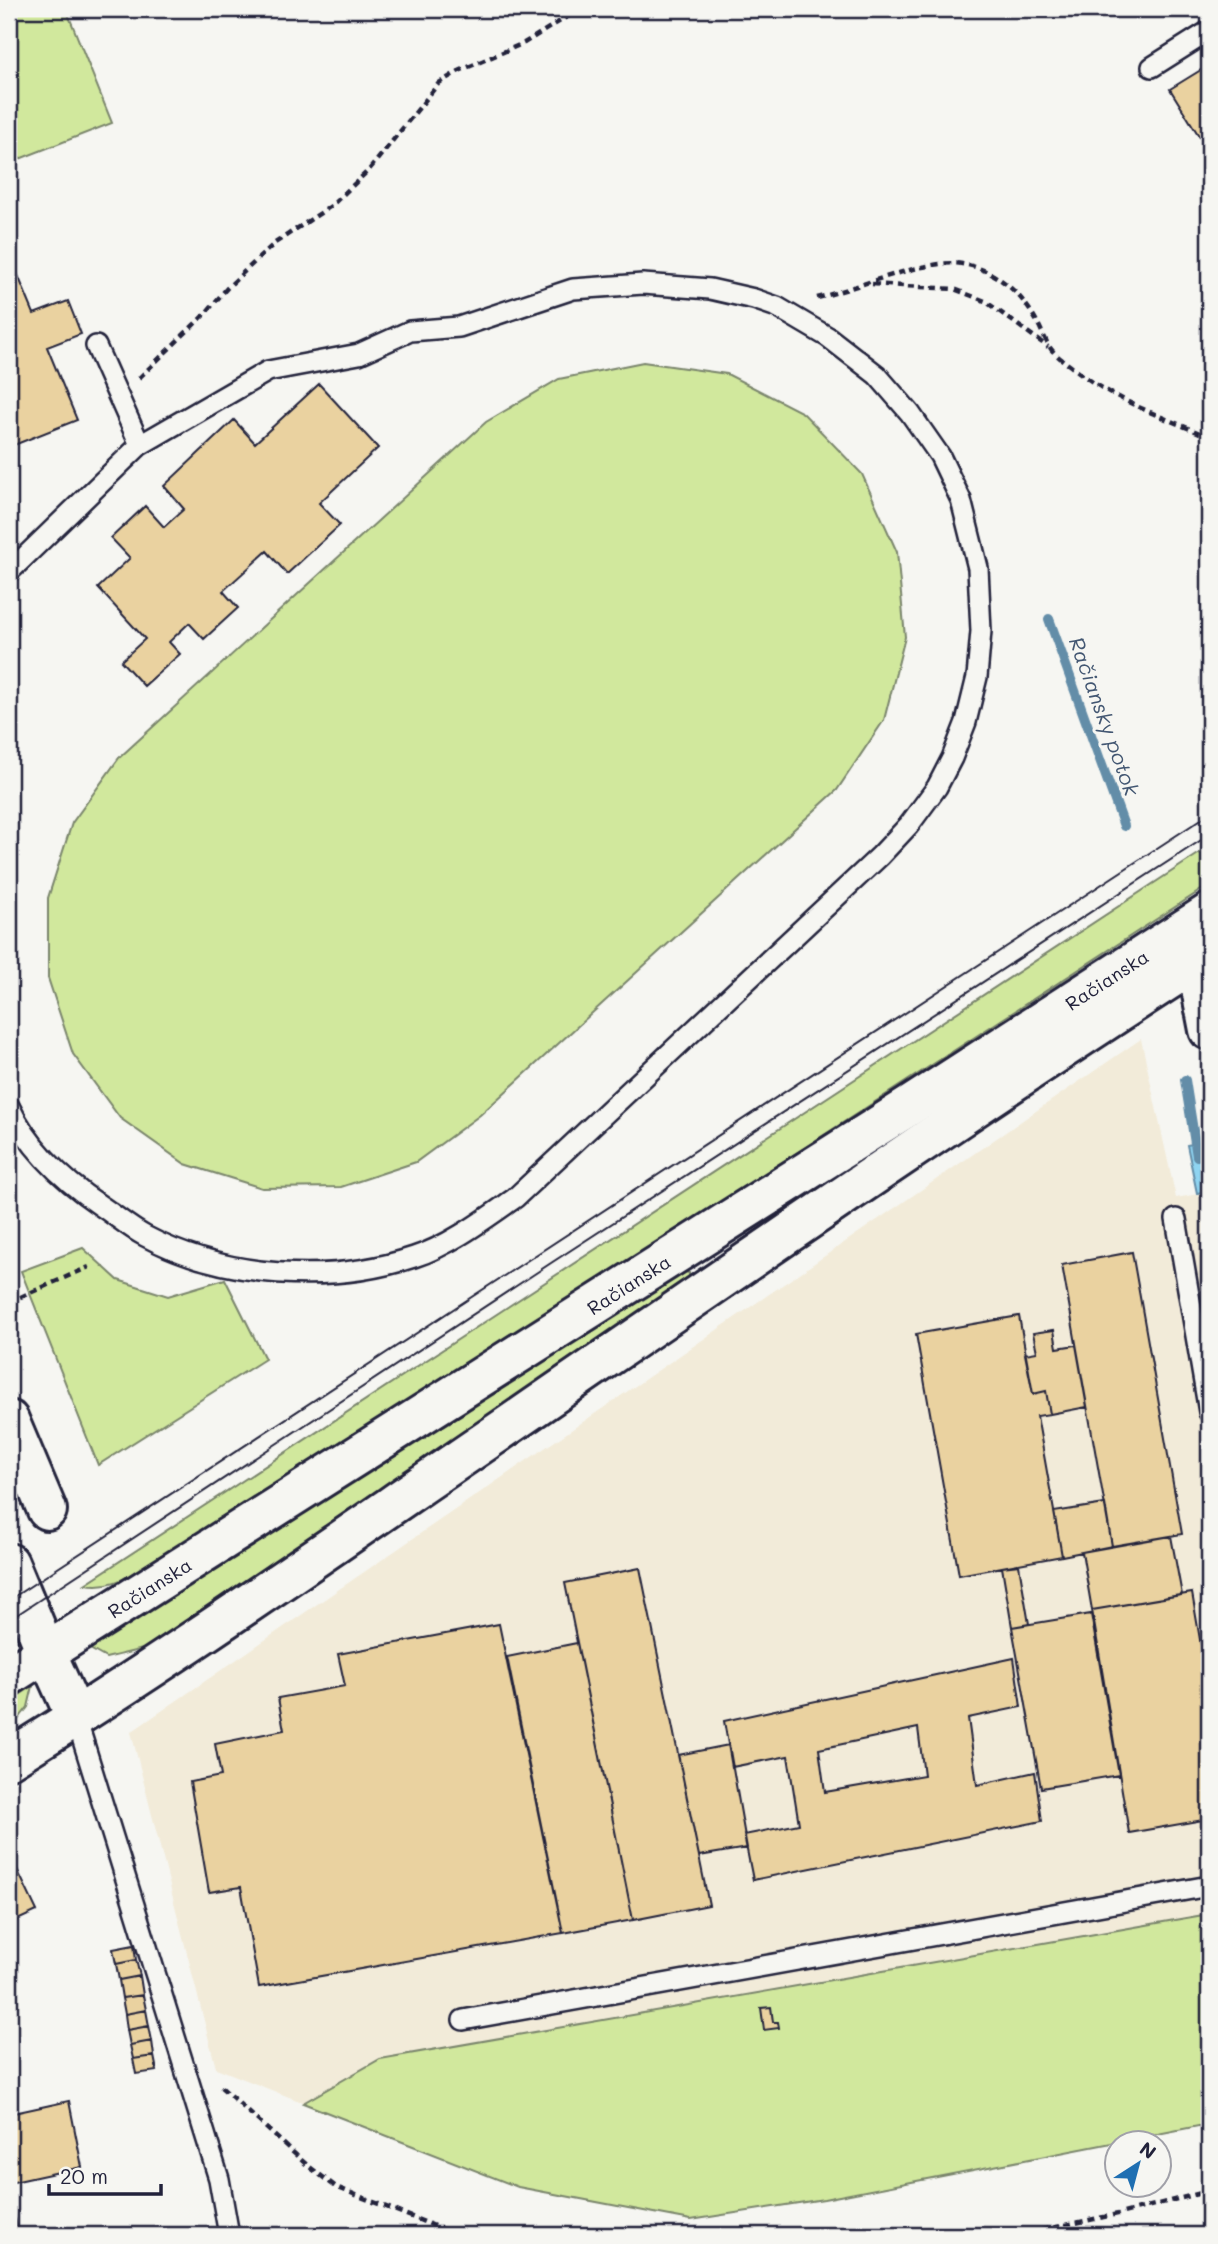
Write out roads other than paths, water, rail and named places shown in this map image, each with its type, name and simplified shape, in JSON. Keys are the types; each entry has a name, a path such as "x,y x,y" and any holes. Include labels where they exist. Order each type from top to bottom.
{"main road":[{"name":"Račianska","path":"9,1676 885,1122 1209,913"},
{"name":"Račianska","path":"9,1759 236,1612 829,1206 1202,958"},
{"path":"1202,958 1209,1030"},
{"path":"9,1420 47,1510"},
{"path":"9,1563 76,1718"}],"lane":[{"path":"1152,67 1209,31"},
{"path":"9,572 140,445 268,371 359,354 410,331 459,327 573,289 643,284 710,289 777,306 828,337 877,375 910,413 940,456 961,500 978,568 981,631 977,677 966,722 937,787 909,825 880,856 515,1198 469,1230 415,1257 362,1269 304,1274 258,1271 209,1262 145,1236 84,1194 43,1157 9,1106"},
{"path":"96,346 140,445"},
{"path":"1176,1219 1209,1412"},
{"path":"76,1718 219,2179 229,2235"},
{"path":"463,2020 1209,1886"}],"water":[{"path":"1202,1142 1209,1191 1197,1193 1187,1145"}],"waterway":[{"name":"Račiansky potok","path":"1049,619 1124,826"},
{"name":"Račiansky potok","path":"1185,1080 1197,1156"}],"tram line":[{"path":"9,1600 1209,814"},
{"path":"9,1620 1209,835"}]}
